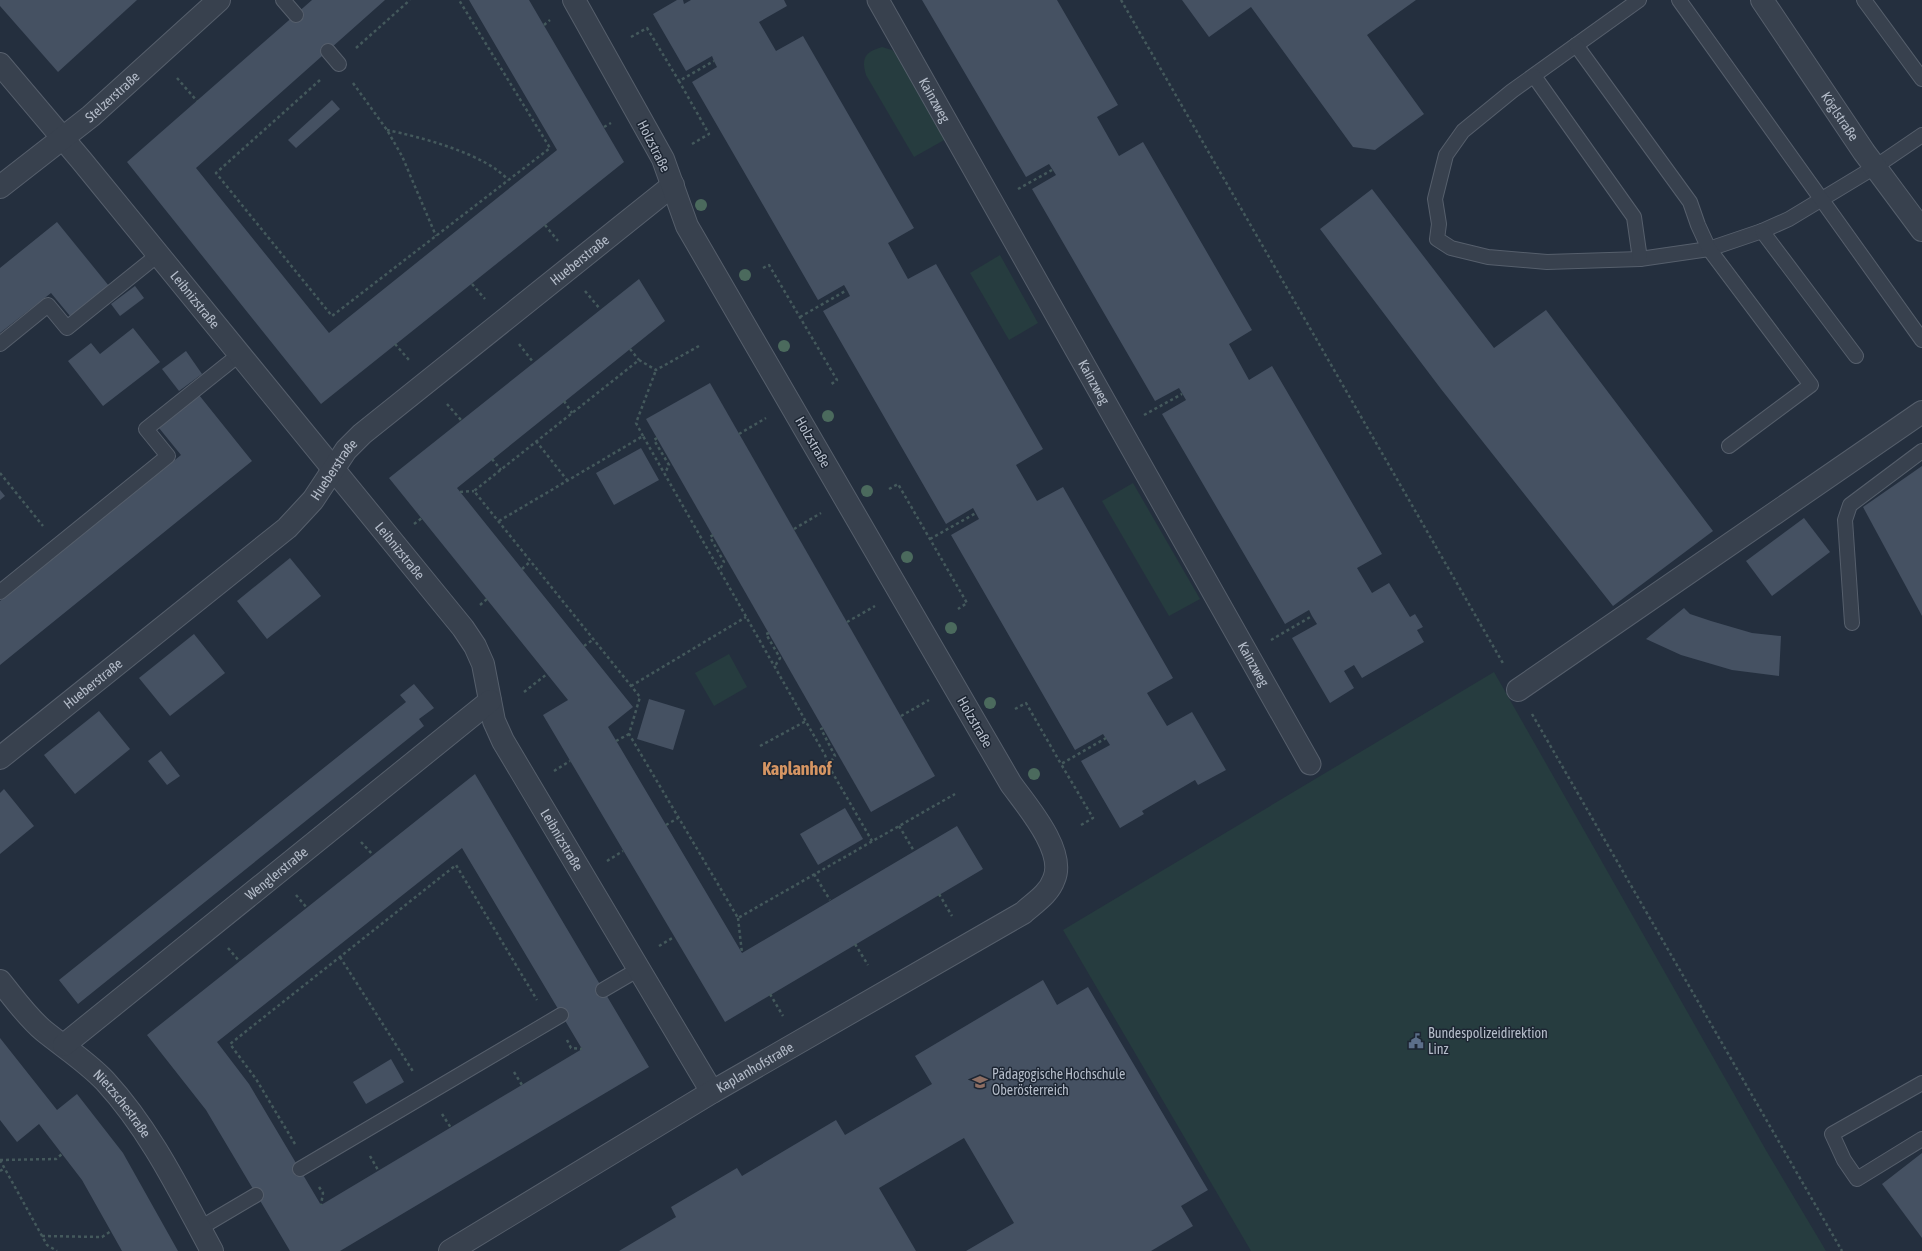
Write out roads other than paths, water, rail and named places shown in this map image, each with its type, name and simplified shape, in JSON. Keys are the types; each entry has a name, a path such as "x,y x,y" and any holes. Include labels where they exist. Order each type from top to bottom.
{"street":[{"name":"Stelzerstraße","path":"0,187 91,116 219,0"},
{"name":"Holzstraße","path":"575,0 663,159 691,233 1011,784 1047,834 1056,858 1055,879"},
{"name":"Kainzweg","path":"878,0 1310,764"},
{"name":"Köglstraße","path":"1762,0 1875,167 1922,230"},
{"name":"Leibnizstraße","path":"0,64 63,137 463,628 475,646 483,664 494,722 503,742 712,1092"},
{"name":"Hueberstraße","path":"0,758 288,528 313,500 346,450 362,434 673,185"},
{"path":"1518,690 1922,412"},
{"name":"Wenglerstraße","path":"64,1045 490,702"},
{"name":"Kaplanhofstraße","path":"450,1251 712,1092 1023,913 1044,896 1055,879"},
{"name":"Nietzschestraße","path":"0,981 29,1016 104,1080 131,1113 159,1154 212,1251"}],"lane":[{"path":"282,0 296,15"},
{"path":"1639,0 1534,76 1463,131 1446,155 1436,199 1439,224 1437,239 1451,248 1488,257 1547,262 1640,259 1709,249 1762,231 1789,219 1875,167 1922,135"},
{"path":"1679,0 1922,340"},
{"path":"1864,0 1922,79"},
{"path":"1576,45 1690,202 1698,225 1709,249 1811,385 1729,446"},
{"path":"328,51 339,64"},
{"path":"1534,76 1634,217 1640,259"},
{"path":"1762,231 1856,356"},
{"path":"0,344 48,305 67,328 159,254"},
{"path":"0,592 168,456 146,429 240,354"},
{"path":"1852,623 1845,520 1850,505 1922,451"},
{"path":"603,990 639,969"},
{"path":"303,1167 556,1018"},
{"path":"1922,1083 1832,1134 1844,1160 1857,1179 1922,1139"},
{"path":"200,1228 256,1195"}],"place":[{"name":"Bundespolizeidirektion Linz","path":"1416,1041"},
{"name":"Pädagogische Hochschule Oberösterreich","path":"980,1082"}],"district":[{"name":"Kaplanhof","path":"797,768"}]}
